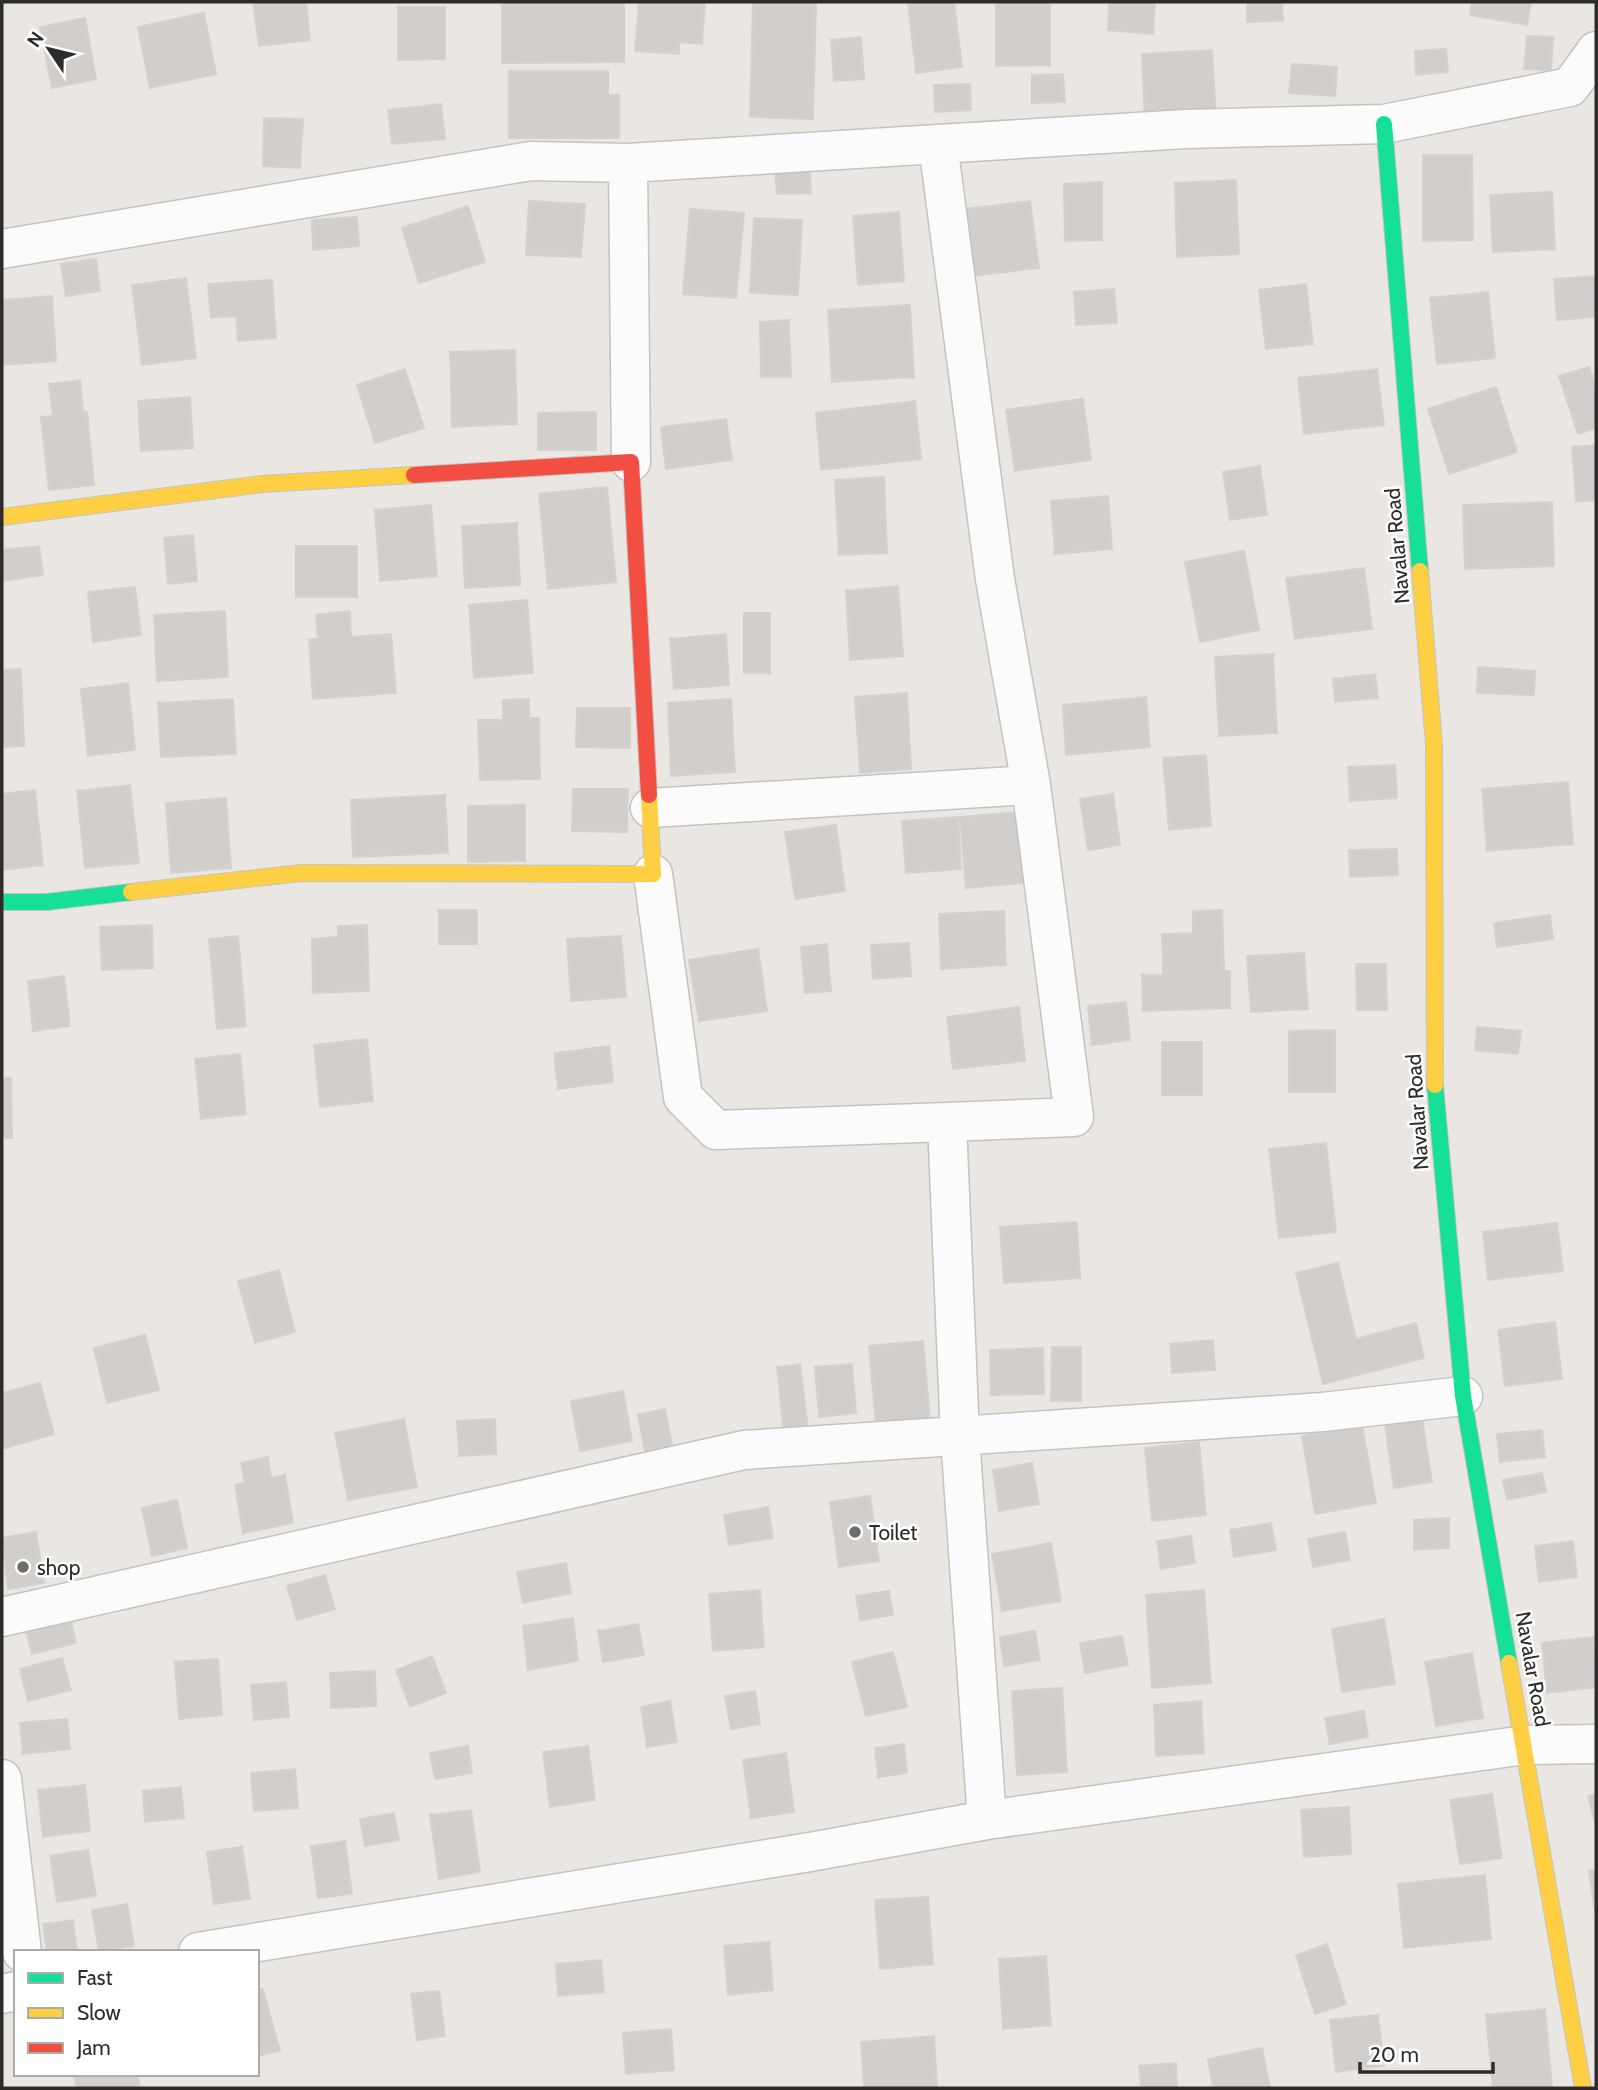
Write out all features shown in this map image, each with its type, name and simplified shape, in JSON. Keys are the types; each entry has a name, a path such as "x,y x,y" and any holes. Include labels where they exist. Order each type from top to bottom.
{"street":[{"path":"2,248 531,161 628,163 1186,129 1384,124 1570,87 1596,51"},
{"name":"Navalar Road","path":"1384,124 1434,745 1435,1106 1463,1396 1583,2088"},
{"path":"628,163 631,463 653,874 683,1097 716,1130 1074,1117 1031,785 995,579 938,144"},
{"path":"2,517 263,484 631,463"},
{"path":"650,808 1031,785"},
{"path":"2,902 47,902 302,873 653,874"},
{"path":"947,1122 960,1437 988,1819"},
{"path":"2,1617 744,1450 1323,1412 1463,1396"},
{"path":"210,1950 810,1852 988,1819 1525,1745 1596,1744"},
{"path":"2,1779 22,1950"}],"building":[{"path":"253,2 306,2 310,40 259,46"},
{"path":"502,2 624,2 624,62 502,63"},
{"path":"639,2 705,2 702,44 679,42 679,54 635,51"},
{"path":"753,2 816,2 813,119 750,117"},
{"path":"908,2 954,2 962,67 916,73"},
{"path":"996,2 1050,2 1050,65 996,66"},
{"path":"1109,2 1155,2 1153,34 1108,30"},
{"path":"1247,2 1282,2 1283,21 1247,22"},
{"path":"1472,2 1531,2 1527,25 1470,15"},
{"path":"398,7 445,7 445,59 398,60"},
{"path":"204,13 216,74 150,88 138,27"},
{"path":"85,18 96,79 52,88 40,27"},
{"path":"1527,36 1553,37 1551,71 1524,69"},
{"path":"861,37 864,79 834,81 831,40"},
{"path":"1446,49 1448,72 1416,75 1415,51"},
{"path":"1212,50 1216,115 1145,119 1142,54"},
{"path":"1292,64 1337,67 1335,96 1289,93"},
{"path":"509,71 608,71 608,95 619,95 619,138 509,138"},
{"path":"1063,74 1065,102 1032,103 1032,75"},
{"path":"970,84 971,110 935,112 934,85"},
{"path":"441,104 445,139 392,144 388,110"},
{"path":"264,118 303,119 300,168 263,166"},
{"path":"1423,155 1472,155 1473,240 1423,241"},
{"path":"810,170 811,193 777,194 775,172"},
{"path":"1236,180 1239,254 1177,257 1175,183"},
{"path":"1102,182 1102,240 1065,241 1064,184"},
{"path":"1552,192 1555,249 1493,252 1490,195"},
{"path":"529,201 585,204 581,257 526,255"},
{"path":"1030,201 1039,268 973,276 965,209"},
{"path":"468,206 485,262 419,283 402,228"},
{"path":"690,209 744,213 736,298 683,294"},
{"path":"899,212 904,281 858,285 853,216"},
{"path":"357,217 359,246 313,250 312,220"},
{"path":"754,218 802,220 798,295 750,293"},
{"path":"96,259 100,291 66,296 61,264"},
{"path":"1596,276 1596,317 1557,320 1554,279"},
{"path":"186,278 196,358 142,365 132,285"},
{"path":"272,280 276,338 238,341 236,316 211,318 208,284"},
{"path":"1306,284 1313,344 1266,349 1259,290"},
{"path":"1114,289 1117,323 1076,325 1074,292"},
{"path":"1488,292 1495,358 1437,364 1430,298"},
{"path":"52,296 56,361 2,365 2,300"},
{"path":"910,305 914,377 832,382 828,310"},
{"path":"789,320 791,377 761,377 760,322"},
{"path":"515,350 517,424 452,427 450,352"},
{"path":"1589,367 1596,389 1596,428 1578,434 1559,376"},
{"path":"405,369 424,428 375,443 357,385"},
{"path":"1377,369 1384,425 1304,434 1298,378"},
{"path":"80,380 83,412 87,412 94,485 49,490 41,417 53,416 49,384"},
{"path":"1496,387 1517,452 1449,474 1428,409"},
{"path":"190,397 193,448 141,451 138,401"},
{"path":"1083,399 1091,460 1015,471 1006,410"},
{"path":"915,401 921,459 821,470 816,413"},
{"path":"596,412 596,450 538,450 538,413"},
{"path":"726,419 732,460 666,469 661,427"},
{"path":"1596,445 1596,500 1576,502 1572,447"},
{"path":"1260,466 1267,515 1230,520 1223,472"},
{"path":"884,477 887,553 839,555 835,480"},
{"path":"607,487 616,582 548,589 539,494"},
{"path":"1108,496 1112,549 1055,554 1051,501"},
{"path":"1552,502 1554,566 1465,569 1463,505"},
{"path":"431,505 437,576 380,581 375,510"},
{"path":"517,523 520,585 465,588 462,526"},
{"path":"193,535 197,581 168,584 164,538"},
{"path":"39,546 43,575 2,581 2,550"},
{"path":"296,546 357,546 357,597 296,597"},
{"path":"1244,551 1259,630 1200,642 1185,562"},
{"path":"1364,568 1372,629 1295,639 1286,578"},
{"path":"898,586 903,656 850,660 846,591"},
{"path":"135,587 141,635 93,642 88,592"},
{"path":"527,600 533,673 474,678 469,605"},
{"path":"225,611 228,677 157,681 154,615"},
{"path":"350,611 351,637 391,634 396,693 313,699 309,640 318,639 316,615"},
{"path":"744,613 770,613 770,673 744,673"},
{"path":"726,634 729,685 674,689 670,639"},
{"path":"1273,654 1277,733 1219,736 1215,657"},
{"path":"1478,667 1535,671 1534,695 1477,693"},
{"path":"21,669 24,746 2,747 2,670"},
{"path":"1375,674 1378,698 1335,702 1333,679"},
{"path":"128,683 135,750 88,756 81,689"},
{"path":"907,693 911,769 860,773 855,697"},
{"path":"1146,697 1150,747 1066,755 1063,705"},
{"path":"233,699 236,754 161,757 158,703"},
{"path":"529,699 529,718 539,718 540,779 480,780 478,720 503,720 503,700"},
{"path":"731,699 735,772 671,776 668,703"},
{"path":"577,708 630,708 630,748 576,747"},
{"path":"1206,755 1211,826 1169,830 1163,758"},
{"path":"1395,765 1397,798 1350,801 1348,767"},
{"path":"1568,782 1573,844 1487,851 1482,789"},
{"path":"130,785 139,863 85,868 77,791"},
{"path":"573,789 628,789 627,832 572,831"},
{"path":"35,790 43,865 2,870 2,794"},
{"path":"1113,794 1120,845 1088,850 1080,799"},
{"path":"445,795 448,853 353,857 351,800"},
{"path":"226,798 231,868 171,873 166,803"},
{"path":"525,805 525,861 468,862 468,806"},
{"path":"1018,812 1024,883 966,888 960,817"},
{"path":"958,817 961,869 906,873 902,821"},
{"path":"836,825 845,891 795,899 785,832"},
{"path":"1397,849 1398,875 1350,877 1349,850"},
{"path":"439,910 477,910 477,944 439,944"},
{"path":"1222,910 1224,971 1230,971 1230,1008 1143,1011 1142,975 1163,975 1162,934 1193,933 1193,911"},
{"path":"1004,911 1006,965 941,969 939,914"},
{"path":"1550,915 1553,939 1497,947 1494,923"},
{"path":"152,925 153,968 102,970 100,927"},
{"path":"367,925 369,991 313,993 312,939 338,937 338,926"},
{"path":"238,936 246,1026 217,1029 209,939"},
{"path":"621,936 626,997 571,1001 567,939"},
{"path":"909,943 911,976 873,979 871,945"},
{"path":"827,944 831,991 805,993 801,947"},
{"path":"758,949 767,1011 699,1021 689,960"},
{"path":"1304,953 1308,1009 1251,1012 1247,956"},
{"path":"1356,964 1386,964 1387,1010 1357,1010"},
{"path":"64,976 70,1026 33,1031 28,981"},
{"path":"1126,1002 1130,1040 1092,1045 1088,1006"},
{"path":"1019,1007 1025,1061 953,1069 947,1017"},
{"path":"1477,1027 1521,1031 1518,1054 1475,1050"},
{"path":"1335,1030 1335,1092 1289,1092 1289,1031"},
{"path":"367,1039 373,1101 320,1107 314,1045"},
{"path":"1162,1042 1202,1042 1202,1095 1162,1095"},
{"path":"609,1046 613,1082 558,1089 554,1053"},
{"path":"240,1054 246,1114 201,1119 195,1059"},
{"path":"2,1078 11,1078 12,1138 2,1138"},
{"path":"1326,1143 1336,1232 1279,1238 1269,1149"},
{"path":"1077,1222 1080,1278 1004,1283 1000,1227"},
{"path":"1557,1223 1563,1271 1488,1280 1483,1232"},
{"path":"1338,1263 1356,1339 1416,1323 1424,1358 1323,1384 1296,1273"},
{"path":"279,1270 295,1332 255,1343 238,1281"},
{"path":"1555,1322 1562,1379 1505,1386 1498,1330"},
{"path":"145,1335 159,1390 107,1403 94,1348"},
{"path":"1213,1340 1215,1370 1172,1373 1170,1344"},
{"path":"923,1341 930,1420 876,1425 869,1346"},
{"path":"1052,1347 1081,1347 1081,1401 1051,1401"},
{"path":"1043,1348 1044,1394 991,1395 990,1350"},
{"path":"800,1364 808,1430 784,1433 777,1367"},
{"path":"852,1364 856,1413 819,1417 815,1367"},
{"path":"40,1383 54,1434 2,1449 2,1393"},
{"path":"623,1391 632,1441 580,1451 571,1401"},
{"path":"665,1409 672,1445 645,1451 638,1415"},
{"path":"1422,1418 1432,1482 1394,1488 1385,1424"},
{"path":"404,1419 417,1487 348,1500 335,1433"},
{"path":"495,1419 496,1454 459,1456 457,1421"},
{"path":"1362,1425 1376,1503 1315,1514 1302,1436"},
{"path":"1542,1430 1545,1457 1500,1462 1497,1434"},
{"path":"1199,1442 1206,1515 1152,1521 1145,1448"},
{"path":"268,1457 271,1478 285,1475 293,1523 243,1533 235,1485 245,1482 241,1463"},
{"path":"1032,1463 1039,1504 999,1511 993,1470"},
{"path":"1542,1473 1546,1492 1507,1500 1503,1480"},
{"name":"Toilet","path":"870,1496 879,1561 839,1567 830,1502"},
{"path":"177,1500 187,1548 152,1556 142,1508"},
{"path":"768,1507 773,1538 729,1545 724,1515"},
{"path":"1449,1518 1449,1548 1414,1550 1414,1520"},
{"path":"1271,1523 1276,1550 1234,1557 1230,1530"},
{"name":"shop","path":"36,1532 44,1583 8,1589 2,1538"},
{"path":"1345,1532 1350,1560 1313,1567 1308,1539"},
{"path":"1191,1536 1195,1563 1161,1569 1157,1541"},
{"path":"1573,1541 1577,1577 1539,1582 1535,1546"},
{"path":"1051,1543 1061,1601 1002,1611 992,1554"},
{"path":"566,1563 571,1593 523,1603 517,1572"},
{"path":"325,1575 335,1609 297,1620 287,1586"},
{"path":"760,1590 764,1647 713,1651 709,1594"},
{"path":"1204,1590 1211,1683 1152,1688 1146,1595"},
{"path":"889,1591 893,1615 860,1620 856,1596"},
{"path":"70,1618 76,1643 32,1654 26,1630"},
{"path":"573,1618 578,1661 528,1670 523,1626"},
{"path":"1384,1619 1395,1684 1342,1692 1332,1629"},
{"path":"638,1624 644,1655 603,1662 598,1631"},
{"path":"1035,1631 1040,1660 1004,1666 1000,1637"},
{"path":"1122,1636 1128,1665 1085,1673 1080,1643"},
{"path":"1593,1637 1596,1687 1547,1693 1542,1643"},
{"path":"893,1652 907,1707 866,1716 852,1662"},
{"path":"1472,1653 1483,1718 1436,1726 1425,1662"},
{"path":"432,1656 446,1693 410,1707 396,1670"},
{"path":"62,1658 71,1690 28,1701 20,1669"},
{"path":"218,1659 222,1715 179,1719 175,1662"},
{"path":"375,1671 376,1706 331,1708 330,1673"},
{"path":"286,1682 289,1717 254,1720 251,1685"},
{"path":"1062,1688 1067,1772 1017,1775 1012,1691"},
{"path":"755,1691 760,1724 731,1729 725,1696"},
{"path":"670,1701 677,1742 647,1747 641,1707"},
{"path":"1201,1701 1204,1753 1156,1756 1154,1705"},
{"path":"1364,1711 1368,1737 1330,1744 1325,1718"},
{"path":"67,1719 70,1749 23,1754 20,1723"},
{"path":"904,1744 907,1773 878,1777 875,1748"},
{"path":"468,1746 472,1773 435,1779 430,1753"},
{"path":"588,1746 595,1800 550,1807 543,1752"},
{"path":"786,1753 794,1812 751,1818 743,1760"},
{"path":"295,1769 298,1808 254,1811 251,1773"},
{"path":"85,1785 90,1831 43,1837 38,1790"},
{"path":"181,1787 184,1818 145,1822 143,1791"},
{"path":"1492,1794 1502,1858 1460,1864 1450,1800"},
{"path":"1596,1794 1596,1823 1595,1823 1588,1796"},
{"path":"1349,1807 1351,1854 1304,1857 1301,1810"},
{"path":"471,1810 480,1872 439,1879 430,1815"},
{"path":"394,1813 399,1840 365,1846 360,1819"},
{"path":"345,1841 352,1894 318,1898 311,1846"},
{"path":"242,1847 250,1899 214,1904 207,1852"},
{"path":"88,1850 96,1896 57,1902 50,1856"},
{"path":"1596,1870 1596,1917 1589,1871"},
{"path":"1485,1875 1491,1939 1404,1948 1398,1884"},
{"path":"928,1897 933,1964 880,1969 875,1900"},
{"path":"127,1904 134,1946 99,1950 92,1910"},
{"path":"73,1920 77,1950 47,1950 43,1924"},
{"path":"769,1942 773,1990 728,1995 724,1946"},
{"path":"1327,1944 1346,2004 1315,2014 1296,1955"},
{"path":"1046,1956 1051,2025 1003,2029 999,1959"},
{"path":"601,1960 604,1992 558,1996 556,1964"},
{"path":"263,1989 280,2051 259,2056 259,1990"},
{"path":"439,1991 445,2036 417,2040 411,1994"},
{"path":"1545,2009 1552,2088 1493,2088 1486,2015"},
{"path":"1378,2015 1384,2066 1336,2072 1330,2020"},
{"path":"671,2029 674,2070 626,2074 623,2033"},
{"path":"934,2036 937,2088 864,2088 861,2042"},
{"path":"1262,2048 1270,2088 1213,2088 1208,2059"},
{"path":"1176,2063 1177,2088 1141,2088 1139,2066"},
{"path":"74,2076 137,2076 140,2088 77,2088"}],"traffic: fast":[{"path":"1384,124 1420,571"},
{"path":"2,902 47,902 131,892"},
{"path":"1435,1085 1463,1396 1509,1663"}],"traffic: slow":[{"path":"2,517 263,484 414,475"},
{"path":"1420,571 1434,745 1435,1085"},
{"path":"131,892 301,873 653,874 649,795"},
{"path":"1509,1663 1583,2088"}],"traffic: jam":[{"path":"414,475 631,462 649,795"}],"place":[{"name":"Toilet","path":"855,1532"},
{"name":"shop","path":"23,1567"}]}
